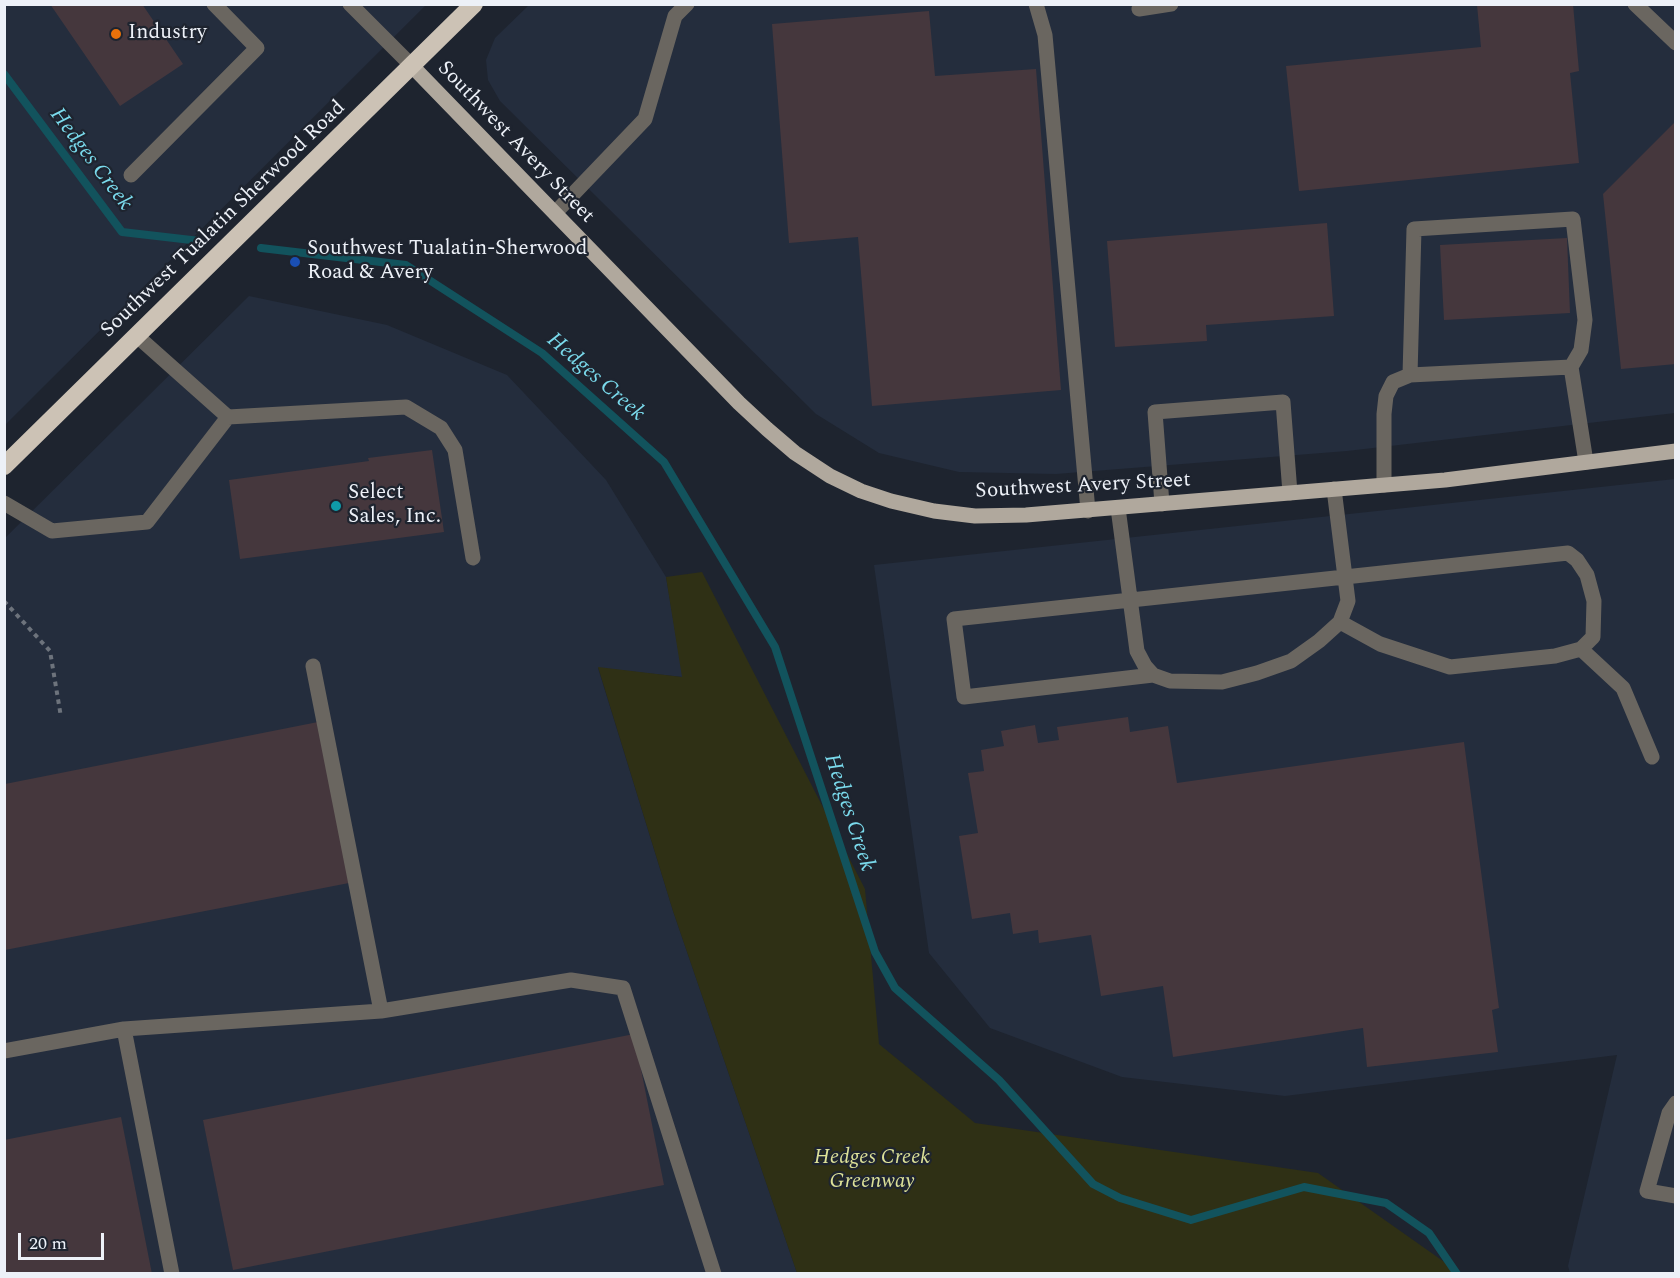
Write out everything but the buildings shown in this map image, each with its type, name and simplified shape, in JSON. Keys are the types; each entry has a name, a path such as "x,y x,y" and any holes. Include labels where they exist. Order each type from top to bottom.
{"highway":[{"name":"Southwest Tualatin Sherwood Road","path":"4,466 474,4"}],"main road":[{"name":"Southwest Avery Street","path":"412,66 739,403 795,453 830,476 861,491 891,501 934,511 975,516 1026,515 1445,480 1676,452"}],"street":[{"path":"131,175 257,48 214,4"},
{"path":"350,4 412,66"},
{"path":"555,213 645,119 675,16 687,4"},
{"path":"1036,4 1045,35 1088,511"},
{"path":"1139,9 1171,4"},
{"path":"1635,4 1676,43"},
{"path":"1410,375 1414,229 1573,219 1586,320 1581,350 1571,367 1586,462"},
{"path":"137,336 228,417 405,407 441,428 455,450 473,558"},
{"path":"1384,485 1384,414 1386,396 1393,382 1410,375 1571,367"},
{"path":"1162,504 1155,412 1283,402 1290,493"},
{"path":"4,503 52,531 147,522 228,417"},
{"path":"1334,489 1345,576 1348,602 1340,622 1291,661 1257,673 1222,682 1170,681 1153,675 964,697 954,619 1130,599 1345,576 1568,553 1577,560 1587,575 1594,601 1593,637 1581,649 1555,656 1450,667 1380,644 1340,622"},
{"path":"1118,507 1137,651 1153,675"},
{"path":"1581,649 1623,688 1652,757"},
{"path":"313,666 381,1011"},
{"path":"4,1051 124,1029 381,1011 570,980 622,988 714,1274"},
{"path":"124,1029 172,1274"},
{"path":"1676,1103 1669,1113 1647,1191 1676,1196"}],"path":[{"path":"4,602 50,651 61,717"}],"shaded area":[{"path":"530,4 1675,5 1675,413 1347,451 1056,474 959,472 879,453 816,414 500,101 488,80 486,60 495,38"},
{"path":"5,5 426,5 5,425"},
{"path":"249,296 387,325 507,375 606,480 666,577 683,677 598,668 673,911 797,1273 5,1274 5,538"},
{"path":"1675,479 1675,1273 1570,1273 1568,1266 1617,1055 1285,1096 1122,1077 990,1028 929,953 874,565"}],"green space":[{"name":"Hedges Creek Greenway","path":"702,572 865,889 879,1044 975,1123 1318,1173 1460,1273 797,1273 673,911 598,667 682,677 666,577"}],"waterway":[{"name":"Hedges Creek","path":"4,74 122,232 200,241"},
{"name":"Hedges Creek","path":"261,248 406,265 542,353 664,462 775,647 875,952 895,988 999,1080 1093,1184 1120,1198 1191,1220 1304,1187 1386,1203 1429,1233 1457,1274"}],"place":[{"name":"Industry","path":"116,34"},
{"name":"Southwest Tualatin-Sherwood Road & Avery","path":"295,262"},
{"name":"Select Sales, Inc.","path":"336,506"}]}
